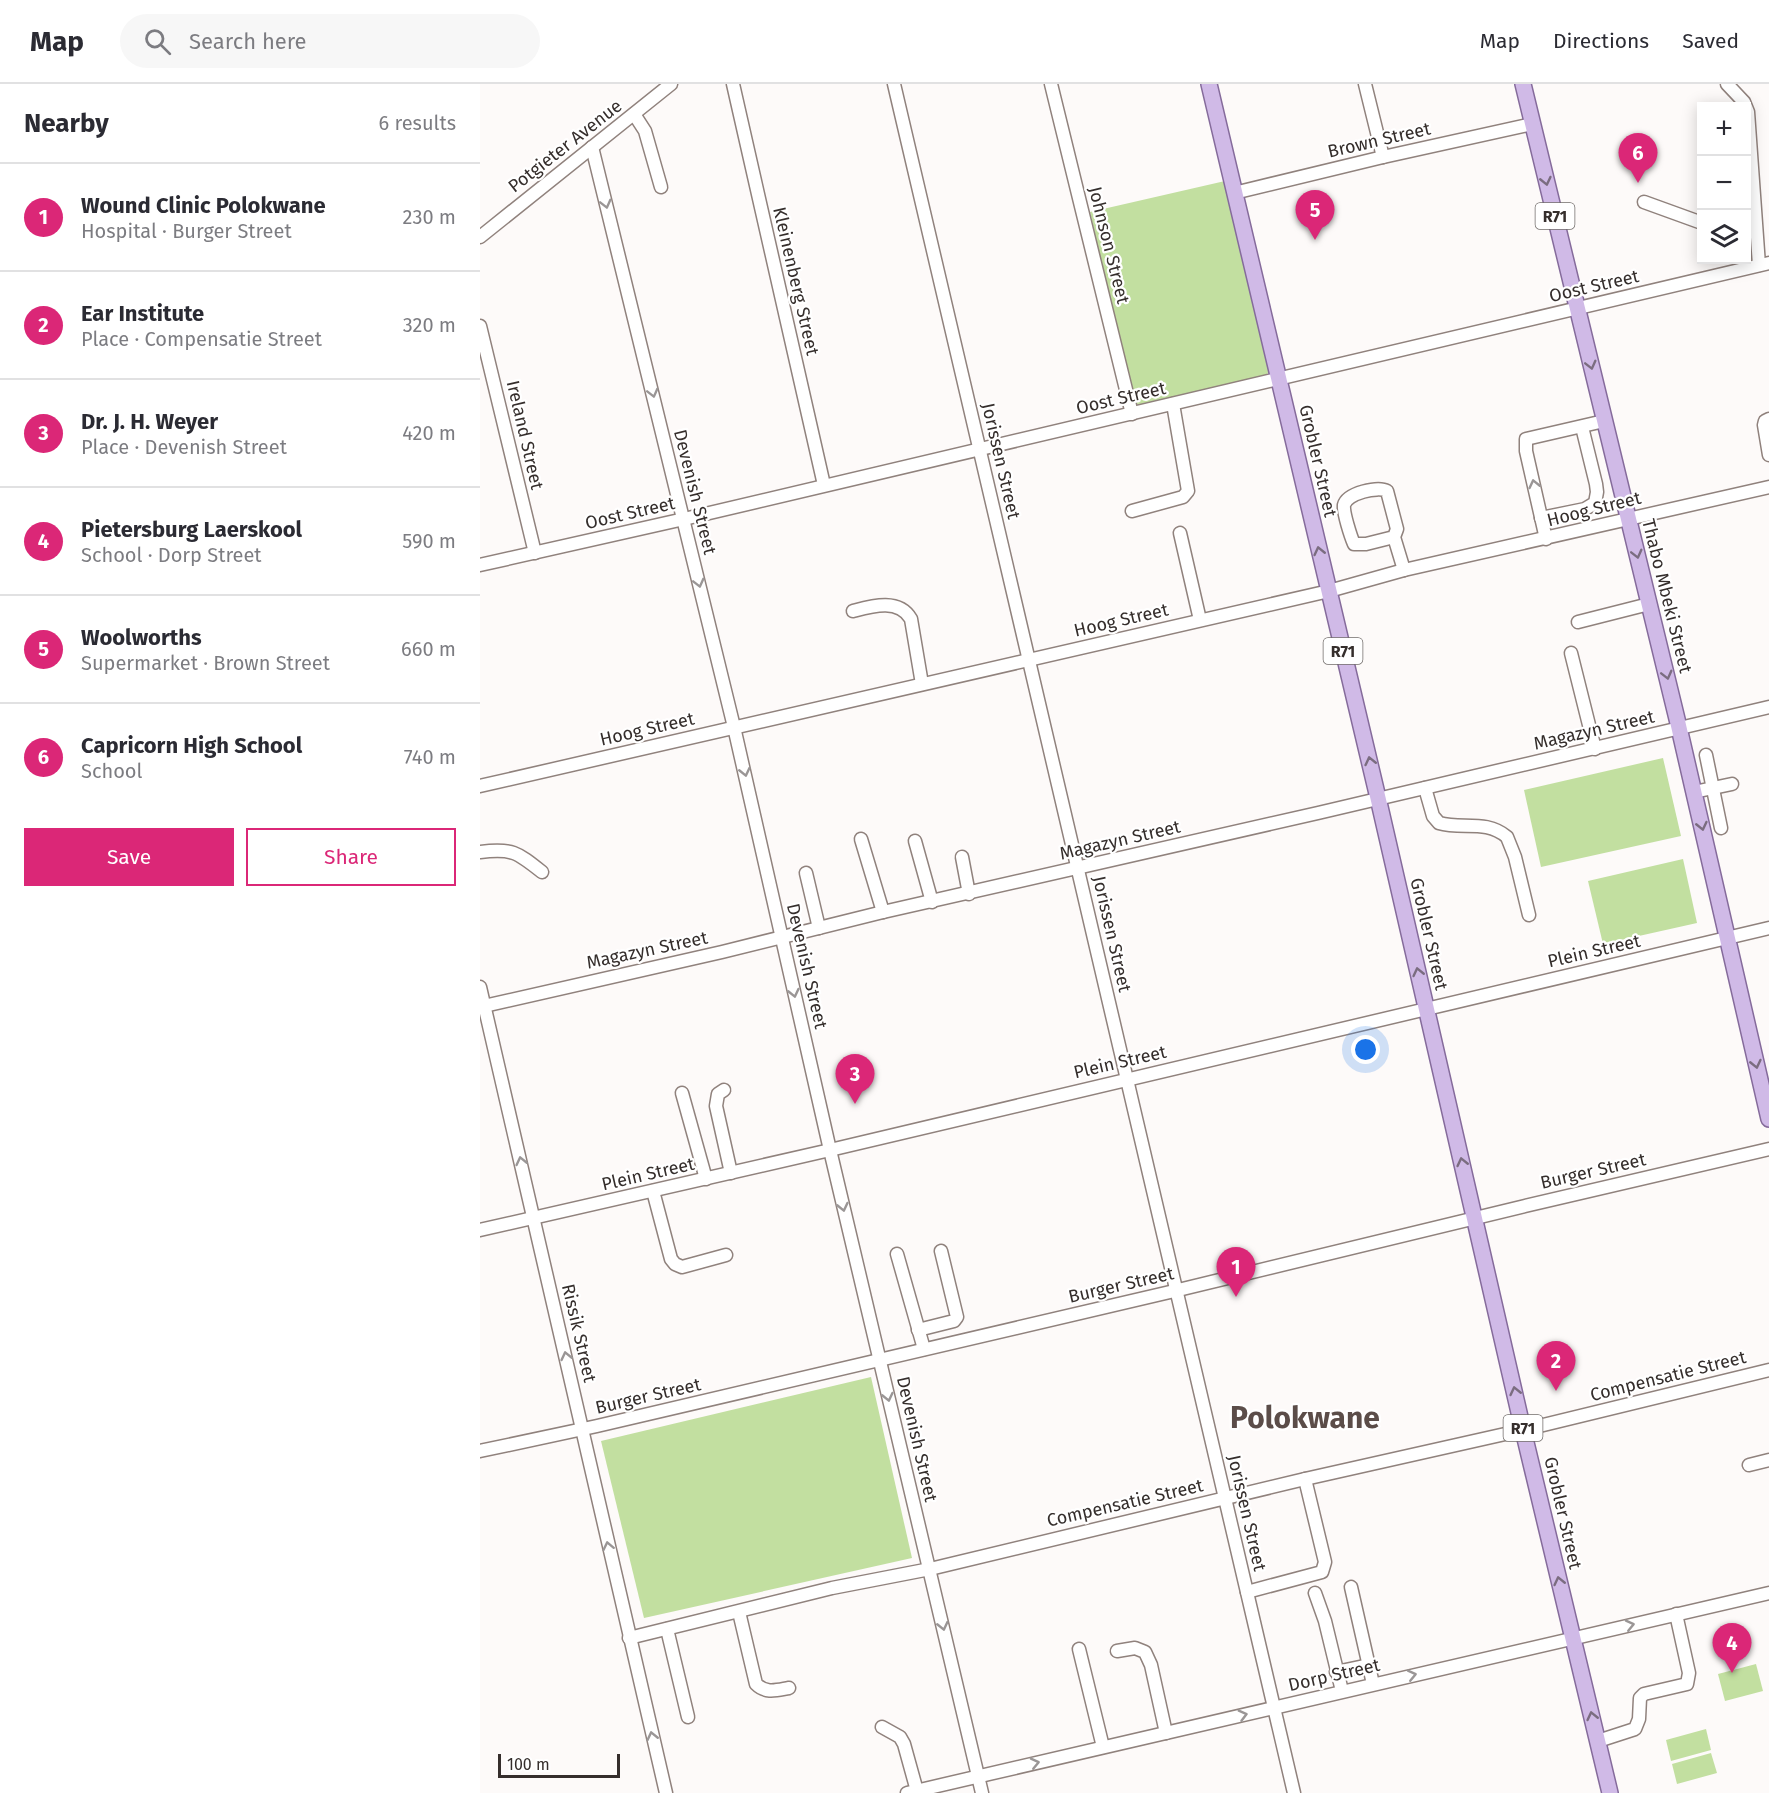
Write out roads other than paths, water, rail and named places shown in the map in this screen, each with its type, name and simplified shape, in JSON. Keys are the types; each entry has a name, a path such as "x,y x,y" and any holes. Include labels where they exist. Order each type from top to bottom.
{"main road":[{"name":"Grobler Street","path":"1209,84 1610,1793"},
{"name":"Thabo Mbeki Street","path":"1523,84 1679,728 1769,1119"}],"street":[{"name":"Potgieter Avenue","path":"480,237 671,84"},
{"name":"Kleinenberg Street","path":"733,84 824,485"},
{"name":"Jorissen Street","path":"894,84 1294,1793"},
{"name":"Johnson Street","path":"1051,84 1132,414"},
{"path":"1365,84 1383,157"},
{"path":"1727,84 1747,106 1751,210"},
{"path":"634,114 645,131 661,187"},
{"name":"Brown Street","path":"1234,193 1532,124"},
{"name":"Devenish Street","path":"592,147 735,727 830,1150 982,1793"},
{"path":"1644,202 1697,222"},
{"path":"1751,214 1764,264"},
{"name":"Oost Street","path":"480,565 1764,264"},
{"name":"Ireland Street","path":"480,326 535,553"},
{"path":"1132,511 1183,497 1188,491 1173,404"},
{"path":"1769,419 1764,425 1769,455"},
{"path":"1546,539 1525,441 1530,437 1604,421"},
{"path":"1541,518 1585,509 1595,503 1596,484 1582,427"},
{"name":"Hoog Street","path":"480,786 1329,591 1404,570 1769,487"},
{"path":"1394,537 1366,544 1354,544 1344,509 1346,501 1368,490 1386,489 1397,529 1394,537 1404,570"},
{"path":"1180,533 1200,620"},
{"path":"1578,622 1649,603"},
{"path":"854,611 886,604 908,614 922,684"},
{"path":"1571,652 1595,749"},
{"name":"Magazyn Street","path":"482,1006 1769,707"},
{"path":"1706,755 1721,828"},
{"path":"1694,792 1732,784"},
{"path":"1425,788 1432,816 1439,823 1478,825 1493,829 1507,837 1515,856 1529,915"},
{"path":"861,839 883,912"},
{"path":"915,840 932,902"},
{"path":"480,852 506,850 518,853 542,872"},
{"path":"962,857 969,894"},
{"path":"806,873 819,928"},
{"name":"Plein Street","path":"480,1230 830,1150 1769,928"},
{"name":"Rissik Street","path":"480,987 482,1006 534,1218 628,1638 666,1793"},
{"path":"724,1090 718,1094 716,1106 731,1173"},
{"path":"682,1093 706,1179"},
{"name":"Burger Street","path":"480,1451 1176,1290 1769,1149"},
{"path":"653,1191 670,1259 675,1264 682,1267 726,1255"},
{"path":"918,1330 954,1321 957,1317 941,1251"},
{"path":"897,1254 924,1349"},
{"name":"Compensatie Street","path":"628,1638 832,1588 930,1569 1305,1479 1523,1430 1769,1370"},
{"path":"1749,1465 1769,1460"},
{"path":"1247,1592 1322,1572 1325,1562 1305,1479"},
{"path":"1351,1587 1373,1684"},
{"path":"1315,1593 1327,1630 1341,1691"},
{"name":"Dorp Street","path":"912,1792 1769,1593"},
{"path":"739,1612 756,1684 770,1691 789,1688"},
{"path":"1598,1741 1635,1729 1640,1698 1644,1694 1686,1684 1689,1673 1676,1614"},
{"path":"668,1629 688,1717"},
{"path":"1117,1651 1135,1648 1145,1652 1151,1665 1166,1733"},
{"path":"1079,1649 1103,1748"},
{"path":"1336,1672 1369,1665"},
{"path":"882,1727 900,1737 904,1744 912,1792"}],"place":[{"name":"Capricorn High School","path":"1638,183"},
{"name":"Woolworths","path":"1315,240"},
{"name":"Dr. J. H. Weyer","path":"855,1104"},
{"name":"Wound Clinic Polokwane","path":"1236,1297"},
{"name":"Ear Institute","path":"1556,1391"},
{"name":"Pietersburg Laerskool","path":"1732,1673"}],"district":[{"name":"Polokwane","path":"1305,1418"}]}
